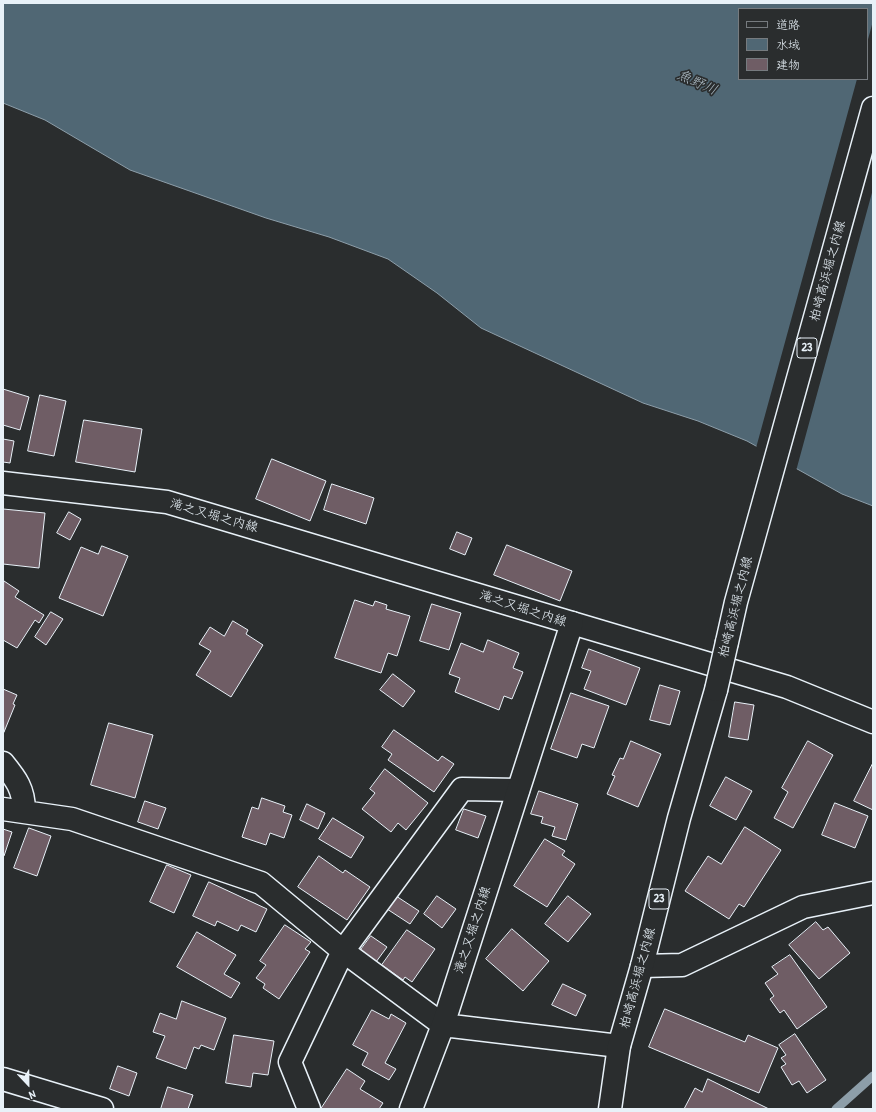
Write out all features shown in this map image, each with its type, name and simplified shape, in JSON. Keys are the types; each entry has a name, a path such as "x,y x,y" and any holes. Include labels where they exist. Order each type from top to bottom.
{"main road":[{"name":"柏崎高浜堀之内線","path":"610,1109 619,1046 642,966 679,818 716,690 740,588 873,108"},
{"name":"滝之又堀之内線","path":"3,483 167,502 572,623 443,1025 411,1109"},
{"path":"572,623 787,687 873,722"},
{"path":"3,763 12,773 24,796 14,810 72,819 261,883 343,951 443,1025 619,1046"},
{"path":"309,1109 290,1062 343,951 462,789 518,790"},
{"path":"642,966 682,965 803,907 873,893"},
{"path":"3,1079 102,1109"}],"water":[{"name":"魚野川","path":"3,3 873,3 873,506 842,494 747,441 698,421 643,403 481,328 437,293 388,259 329,237 266,218 130,170 45,120 3,103"}],"pier":[{"path":"873,21 873,189 796,471 756,448 857,80 868,80 868,39"}],"building":[{"path":"3,389 29,397 20,430 3,425"},
{"path":"40,395 66,401 54,456 28,451"},
{"path":"84,420 142,429 135,472 76,462"},
{"path":"3,439 14,441 10,463 3,462"},
{"path":"272,459 326,481 310,521 256,499"},
{"path":"332,484 374,498 366,524 324,510"},
{"path":"3,509 45,513 39,568 3,564"},
{"path":"69,512 81,519 70,540 57,533"},
{"path":"457,532 472,538 465,555 450,549"},
{"path":"507,545 572,571 560,601 494,575"},
{"path":"102,546 128,556 103,616 59,598 81,547 98,554"},
{"path":"4,581 19,591 15,597 44,615 39,623 35,620 17,648 3,640"},
{"path":"355,600 373,606 375,601 387,605 386,609 410,616 397,656 388,653 381,673 335,658"},
{"path":"432,604 461,613 449,650 420,641"},
{"path":"51,612 63,619 46,645 35,637"},
{"path":"233,621 248,630 246,634 263,645 231,697 196,675 211,651 199,644 210,627 224,636"},
{"path":"488,640 519,653 513,668 523,672 512,699 504,696 499,710 455,692 460,678 449,674 461,643 483,652"},
{"path":"589,649 640,668 626,705 584,689 591,671 582,668"},
{"path":"393,674 415,691 403,707 380,690"},
{"path":"660,685 680,691 670,725 650,720"},
{"path":"3,689 17,695 13,704 15,705 4,732"},
{"path":"571,693 609,706 594,748 582,744 577,758 551,749"},
{"path":"735,702 754,705 748,740 729,737"},
{"path":"109,723 153,735 135,798 91,785"},
{"path":"394,730 438,761 442,756 454,764 434,792 388,760 392,754 382,747"},
{"path":"631,741 661,754 638,807 607,794 615,776 612,775 620,758 623,759"},
{"path":"808,741 833,755 793,828 774,818 788,792 782,788"},
{"path":"873,763 873,810 854,801"},
{"path":"385,769 428,803 406,830 398,823 391,832 362,809 375,793 370,789"},
{"path":"726,777 752,791 736,820 710,806"},
{"path":"539,791 578,804 566,840 552,836 555,827 541,823 543,817 531,814"},
{"path":"262,798 285,806 283,812 292,815 284,838 270,833 266,845 242,837 252,807 258,809"},
{"path":"145,801 166,808 158,829 138,822"},
{"path":"835,803 868,816 855,848 822,835"},
{"path":"307,804 325,813 318,829 300,820"},
{"path":"464,809 486,816 478,838 456,830"},
{"path":"333,818 364,837 351,858 319,839"},
{"path":"745,827 781,850 744,907 739,904 729,919 685,891 708,856 721,864"},
{"path":"29,828 51,836 37,876 14,868"},
{"path":"3,829 12,832 4,856 3,856"},
{"path":"545,839 565,851 562,855 575,864 547,907 514,886"},
{"path":"319,856 343,873 345,870 370,887 347,920 298,887"},
{"path":"167,865 191,875 174,913 150,902"},
{"path":"209,882 267,909 256,932 241,925 238,931 217,921 215,926 193,916"},
{"path":"393,894 419,911 410,924 384,907"},
{"path":"437,896 456,909 442,928 424,914"},
{"path":"568,896 591,914 568,942 545,924"},
{"path":"816,922 823,930 828,927 850,953 819,979 789,945"},
{"path":"285,925 311,942 305,949 310,952 279,999 263,988 265,984 256,978 266,965 260,961"},
{"path":"512,929 549,961 523,991 486,959"},
{"path":"407,930 435,949 412,982 405,977 403,980 382,965"},
{"path":"197,932 236,955 224,974 240,983 231,998 177,967"},
{"path":"371,936 387,947 376,962 360,951"},
{"path":"790,955 827,1007 797,1029 784,1010 780,1013 770,999 774,996 765,983 778,974 772,967"},
{"path":"563,984 586,995 576,1016 552,1005"},
{"path":"182,1001 226,1018 214,1050 201,1045 199,1049 194,1047 186,1069 156,1058 165,1036 153,1032 160,1013 176,1019"},
{"path":"665,1009 745,1042 748,1035 778,1048 759,1093 649,1047"},
{"path":"372,1010 389,1019 391,1014 406,1023 385,1063 396,1069 389,1080 362,1065 368,1053 353,1045"},
{"path":"795,1034 826,1080 807,1093 799,1081 792,1085 781,1067 786,1064 781,1058 786,1055 779,1045"},
{"path":"234,1035 274,1041 268,1075 253,1073 251,1087 226,1083"},
{"path":"118,1066 137,1073 129,1096 110,1089"},
{"path":"347,1069 365,1081 360,1089 383,1103 379,1109 321,1109"},
{"path":"708,1079 769,1109 684,1109 695,1088 702,1092"},
{"path":"168,1087 193,1095 188,1109 161,1109"}],"waterway":[{"path":"836,1109 873,1076"}]}
